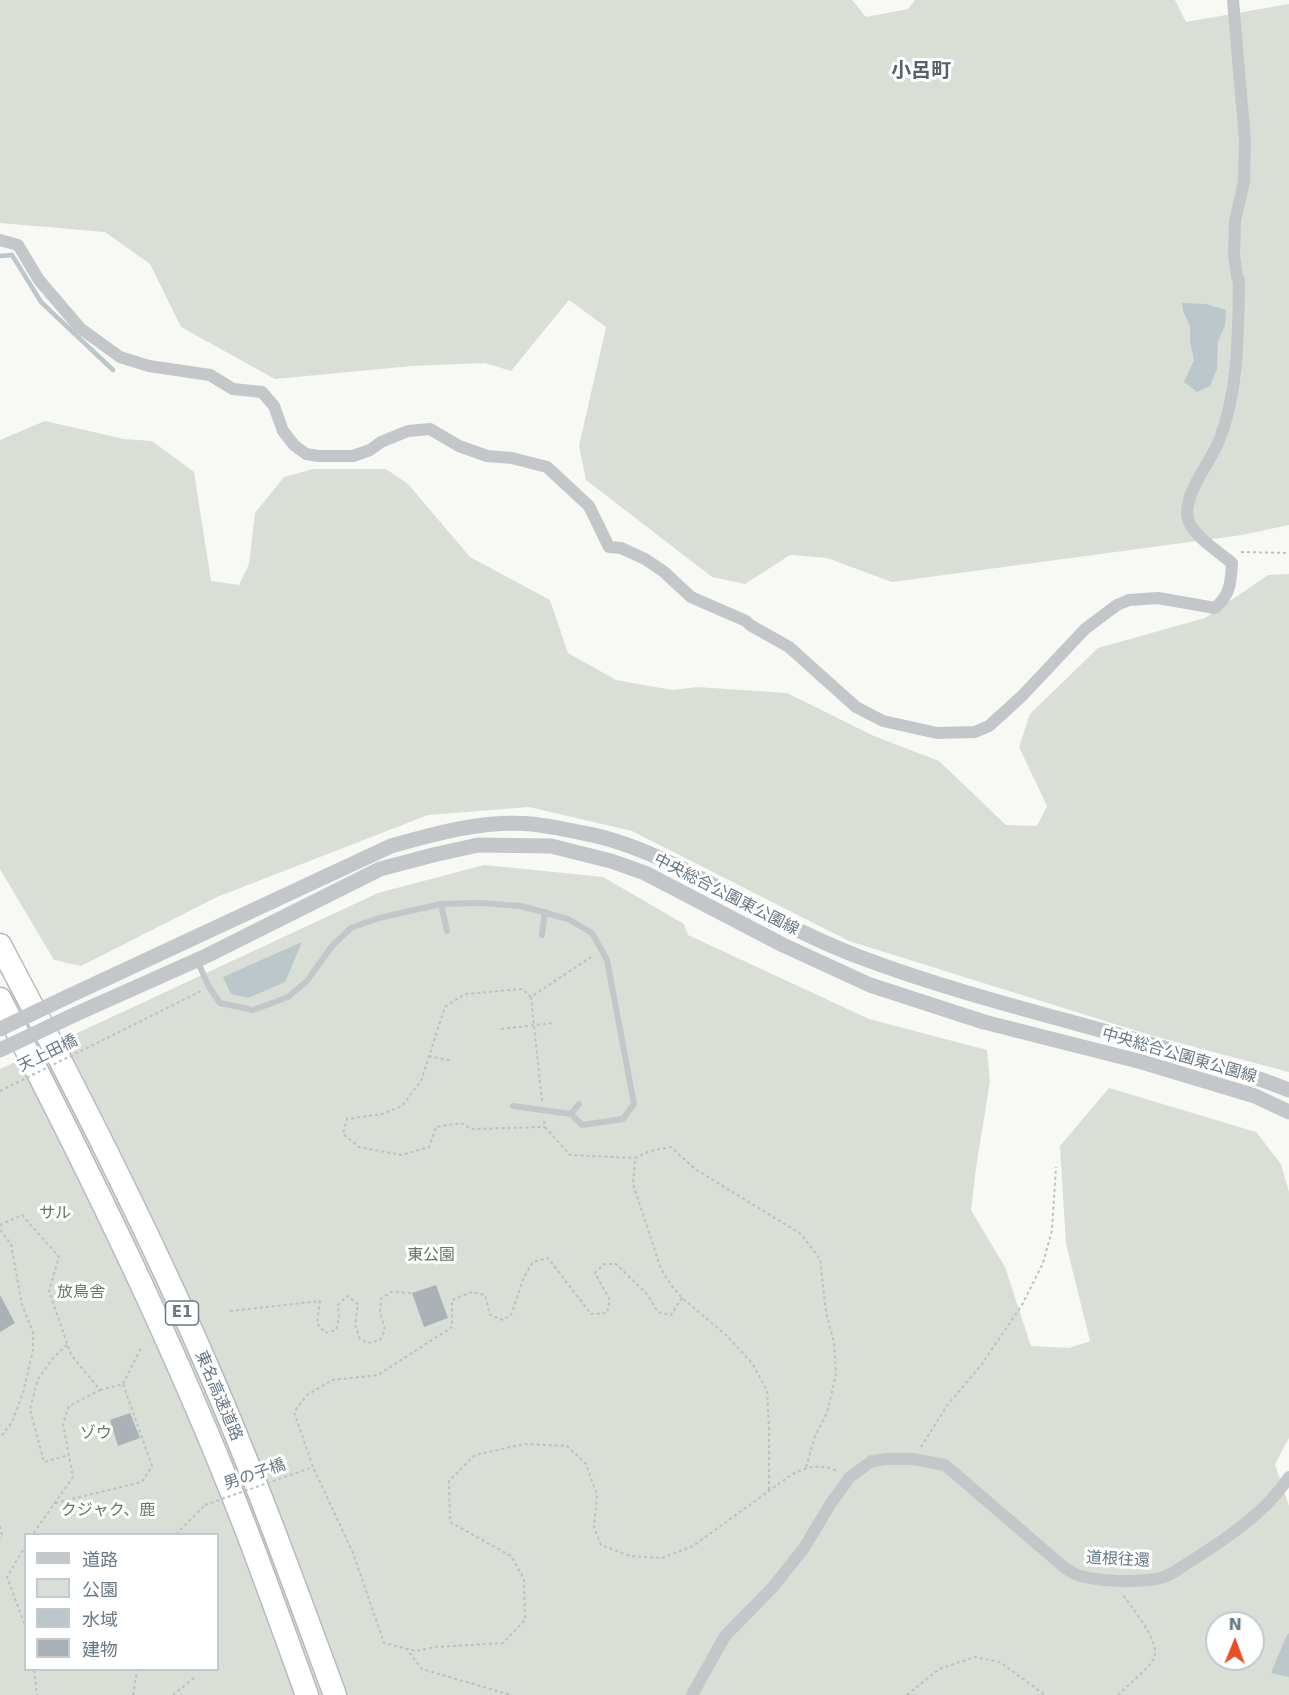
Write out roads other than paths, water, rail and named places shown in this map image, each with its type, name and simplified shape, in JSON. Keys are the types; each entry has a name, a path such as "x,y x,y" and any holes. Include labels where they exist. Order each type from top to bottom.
{"highway":[{"name":"東名高速道路","path":"0,945 79,1095 210,1374 299,1597 335,1695"},
{"name":"東名高速道路","path":"0,999 55,1105 184,1379 246,1528 307,1695"}],"street":[{"path":"0,240 18,246 39,280 80,328 120,357 149,366 210,375 233,389 262,392 274,406 283,431 294,445 306,454 353,456 408,431 430,429 459,446 487,456 512,458 546,467 589,506 609,547 621,548 645,559 663,571 691,597 746,621 750,626 789,647 856,707 883,721 937,733 975,732 989,726 1023,696 1085,629 1117,605 1129,600 1158,598 1215,608 1224,600 1231,585 1232,563 1191,527 1187,514 1195,488 1219,441 1230,403 1238,356 1239,281 1234,254 1235,221 1244,182 1245,141 1233,0"},
{"path":"0,1029 391,846 442,831 487,825 531,824 587,833 650,853 776,919 864,959 958,990 1234,1068 1289,1090"},
{"name":"中央総合公園東公園線","path":"0,1050 294,913 380,869 478,845 551,846 611,861 645,873 783,945 870,985 984,1022 1142,1062 1255,1096 1289,1112"},
{"path":"188,940 197,959"},
{"name":"道根往還","path":"692,1695 725,1636 772,1587 804,1548 831,1503 850,1477 872,1461 913,1459 945,1465 1065,1568 1080,1576 1113,1580 1152,1580 1167,1576 1256,1514 1281,1490 1289,1477"}],"lane":[{"path":"197,959 209,987 220,1003 253,1011 288,997 307,981 332,946 351,928 379,918 441,904 481,903 511,905 568,919 592,933 607,960 634,1104 624,1119 582,1125 571,1114 513,1106"},
{"path":"441,904 447,931"},
{"path":"542,935 545,912"},
{"path":"571,1114 579,1104"}],"water":[{"path":"1182,303 1206,304 1226,310 1225,325 1218,342 1217,369 1210,386 1197,392 1184,382 1194,360 1190,342 1190,326"},
{"path":"302,942 285,982 248,998 231,994 223,977"},
{"path":"1289,1633 1289,1677 1271,1673"}],"waterway":[{"path":"0,256 12,255 41,302 113,370"}],"district":[{"name":"小呂町","path":"921,72"}],"park label":[{"name":"サル","path":"55,1214"},
{"name":"東公園","path":"431,1256"},
{"name":"放鳥舎","path":"81,1293"},
{"name":"ゾウ","path":"96,1434"},
{"name":"クジャク、鹿","path":"108,1511"}]}
